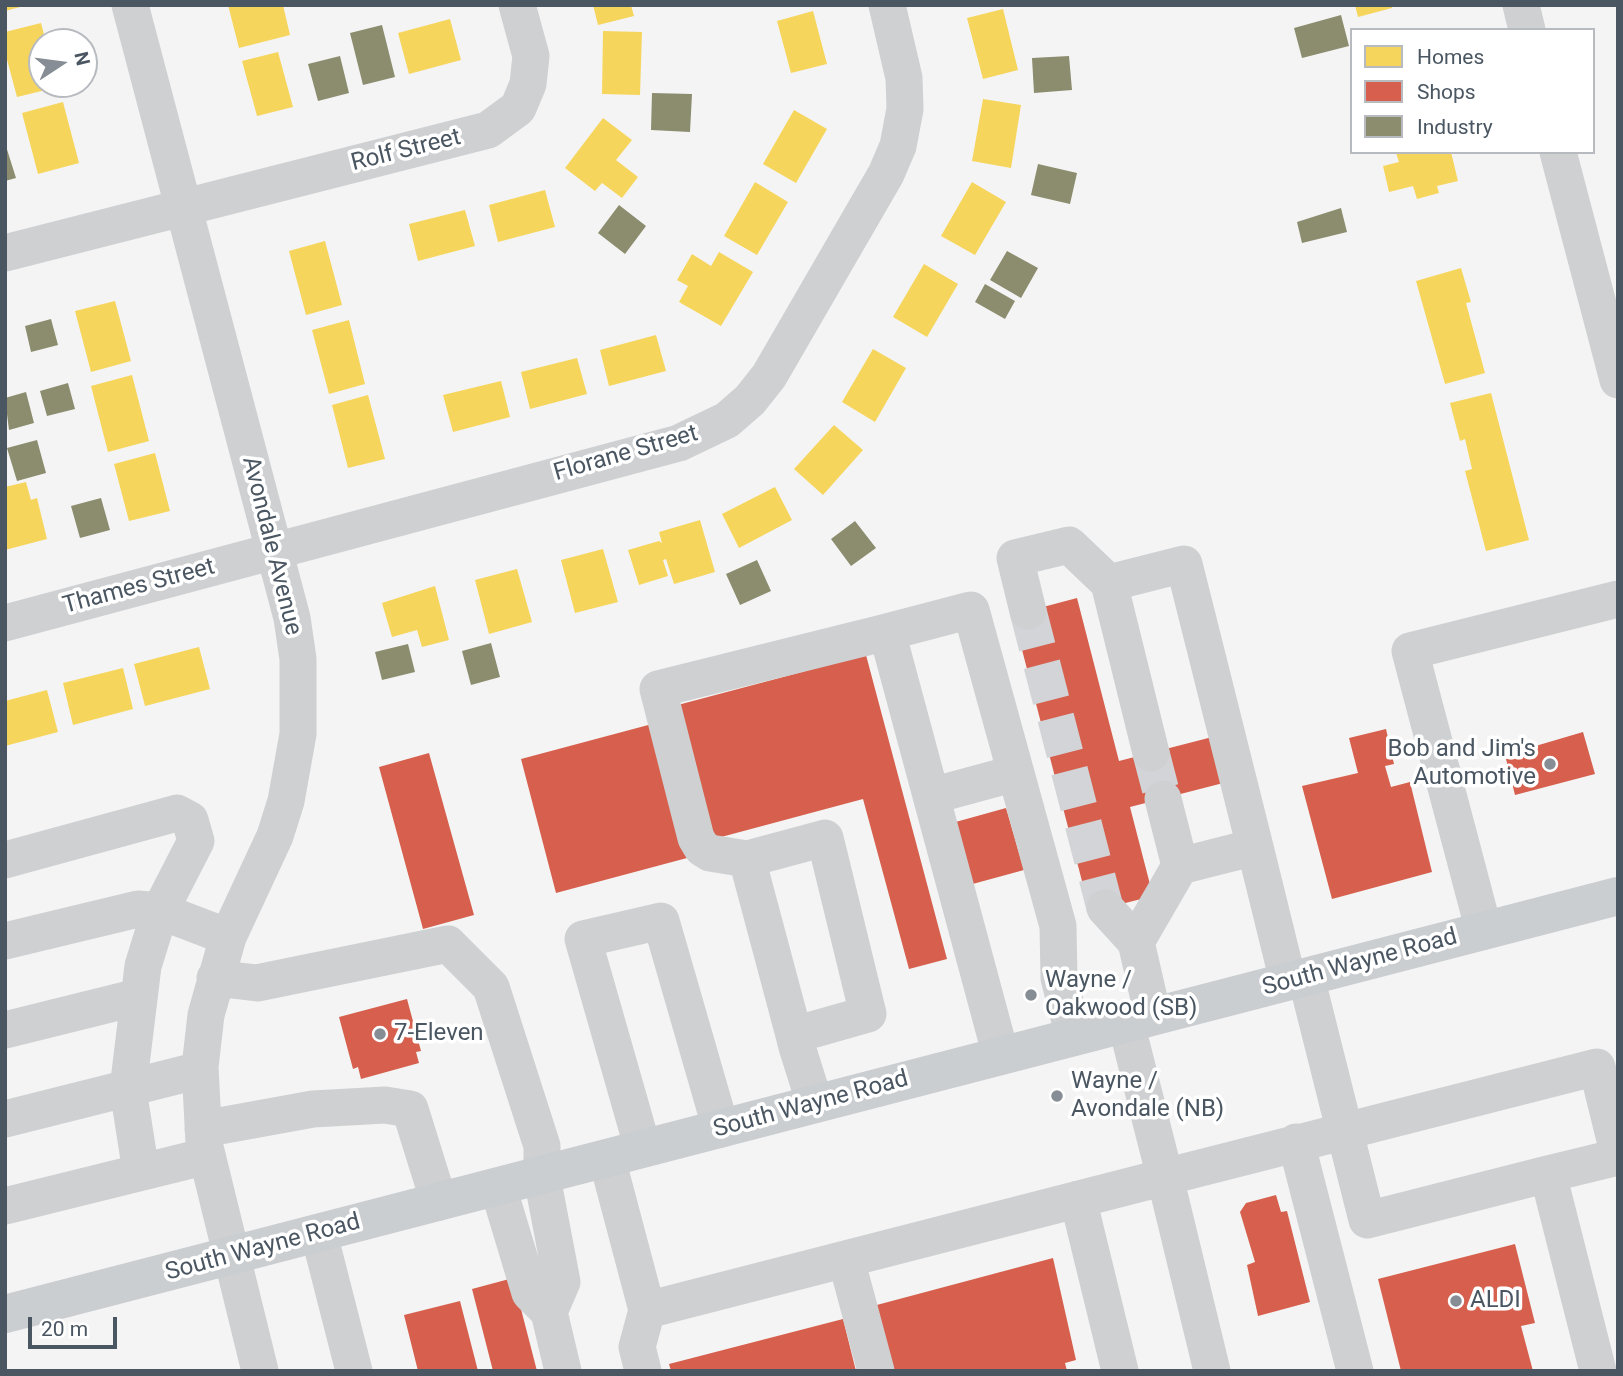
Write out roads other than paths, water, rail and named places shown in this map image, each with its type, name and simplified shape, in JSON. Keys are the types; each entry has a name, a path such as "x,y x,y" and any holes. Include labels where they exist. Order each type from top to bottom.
{"main road":[{"name":"South Wayne Road","path":"5,1314 1618,896"}],"street":[{"name":"Avondale Avenue","path":"130,5 294,631 298,734 288,790 275,836 228,937 215,978 206,1015 200,1070 205,1142 230,1256 260,1371"},
{"name":"Rolf Street","path":"5,253 488,130 518,108 528,85 531,56 517,5"},
{"name":"Florane Street","path":"273,550 679,443 701,435 727,420 750,400 769,376 886,174 898,146 905,109 904,78 887,5"},
{"path":"1521,5 1527,28"},
{"path":"1559,154 1618,380"},
{"path":"1028,611 1015,558 1069,545 1109,583 1151,753"},
{"name":"Thames Street","path":"5,624 273,550"},
{"path":"647,1310 1296,1142 1344,1130 1597,1067 1618,1154 1367,1220 1344,1130 1255,847 1184,564 1109,583"},
{"path":"1484,931 1410,651 1618,599"},
{"path":"794,1035 868,1014 825,838 747,859 710,853 696,838 658,689 971,610 1058,926 1059,978 1074,1037"},
{"path":"887,632 1001,1056"},
{"path":"931,796 1016,773"},
{"path":"1163,799 1180,866 1136,942 1140,1019 1165,1177 1212,1371"},
{"path":"5,860 177,813 190,820 196,841 160,911 142,966 128,1088 141,1172"},
{"path":"1180,866 1255,847"},
{"path":"747,859 815,1104"},
{"path":"1105,908 1136,942"},
{"path":"5,941 138,909 160,911 228,937"},
{"path":"643,1371 637,1347 647,1310 625,1154 583,939 661,921 722,1129"},
{"path":"215,978 257,983 448,944 491,987 534,1115 542,1146 542,1177 562,1282 549,1312"},
{"path":"5,1030 138,997"},
{"path":"5,1119 200,1070"},
{"path":"5,1206 141,1172 205,1142 313,1110 385,1105 410,1109 439,1202"},
{"path":"1296,1142 1355,1371"},
{"path":"1548,1174 1598,1371"},
{"path":"498,1187 530,1293 549,1312 563,1371"},
{"path":"1079,1199 1120,1371"},
{"path":"319,1234 354,1371"},
{"path":"846,1259 876,1371"}],"tunnel":[{"path":"1028,611 1105,908"},
{"path":"1151,753 1163,799"}],"place":[{"name":"Bob and Jim's Automotive","path":"1550,764"},
{"name":"Wayne / Oakwood (SB)","path":"1031,995"},
{"name":"7-Eleven","path":"380,1034"},
{"name":"Wayne / Avondale (NB)","path":"1057,1096"},
{"name":"ALDI","path":"1456,1301"}]}
